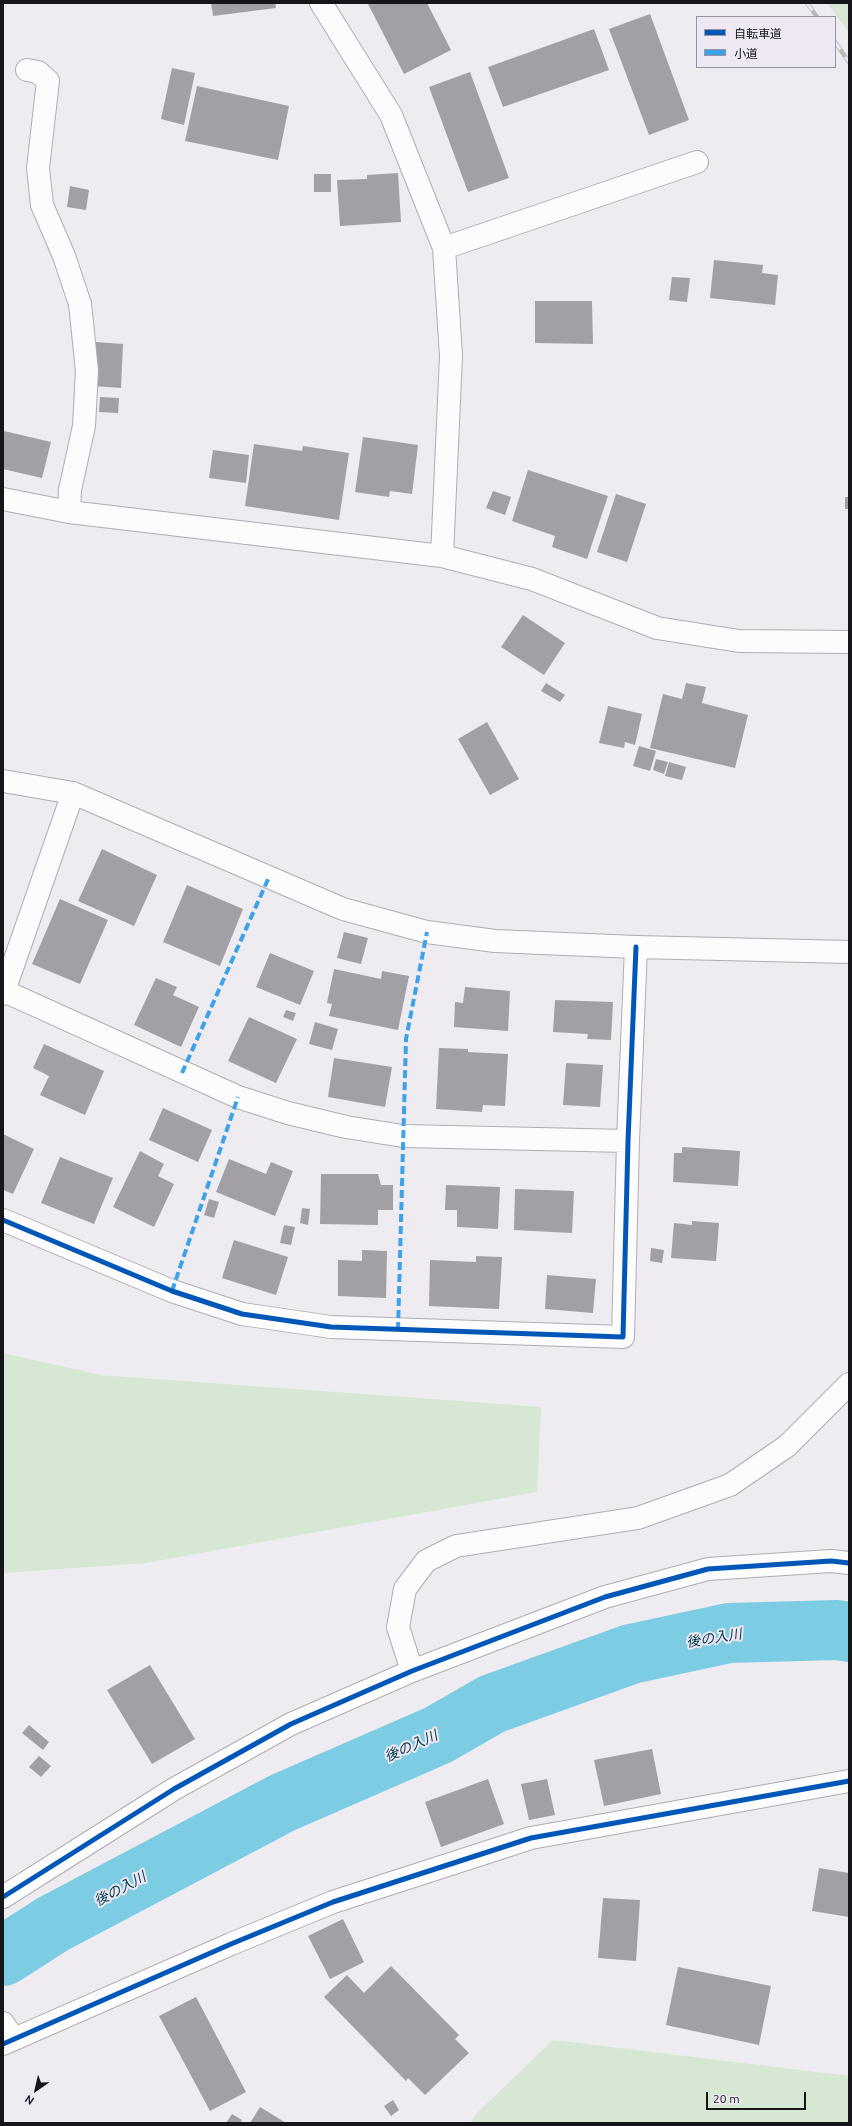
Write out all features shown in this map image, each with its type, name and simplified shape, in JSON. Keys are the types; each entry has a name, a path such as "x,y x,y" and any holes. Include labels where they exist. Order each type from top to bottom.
{"street":[{"path":"321,3 391,116 444,248 451,356 442,556"},
{"path":"27,70 38,72 48,81 38,168 42,204 64,256 80,304 87,371 84,426 70,490 69,512"},
{"path":"444,248 697,162"},
{"path":"3,499 69,512 442,556 532,579 657,628 739,641 849,642"},
{"path":"3,780 73,793 343,909 427,932 495,941 636,947 849,952"},
{"path":"73,793 4,993 238,1097 288,1113 339,1126 403,1136 628,1141"},
{"path":"3,1220 172,1292 242,1314 331,1327 623,1337 628,1141 636,947"},
{"path":"412,1671 398,1627 405,1589 426,1561 456,1546 638,1518 730,1484 787,1446 849,1384"},
{"path":"3,1897 174,1788 277,1732 412,1671 605,1597 708,1569 831,1561 849,1563"},
{"path":"7,2035 333,1902 531,1838 849,1781"}],"green space":[{"path":"827,3 849,3 849,33"},
{"path":"3,1353 100,1375 541,1407 537,1492 146,1563 3,1573"},
{"path":"553,2040 849,2076 849,2123 470,2123 477,2113"}],"building":[{"path":"211,3 275,3 276,8 213,16"},
{"path":"427,3 451,50 404,74 368,4"},
{"path":"650,14 689,120 649,135 609,29"},
{"path":"594,29 609,70 503,107 488,67"},
{"path":"172,68 195,73 184,125 161,119"},
{"path":"470,72 509,178 468,192 429,87"},
{"path":"197,86 289,106 278,160 185,141"},
{"path":"398,173 401,222 340,226 337,180 367,179 367,175"},
{"path":"314,174 331,174 331,192 314,192"},
{"path":"70,186 89,190 86,210 67,207"},
{"path":"714,260 763,265 762,273 778,275 775,305 710,298"},
{"path":"672,277 690,278 687,302 669,300"},
{"path":"535,301 592,301 593,344 535,343"},
{"path":"96,342 123,344 121,388 93,386"},
{"path":"100,397 119,398 118,413 99,412"},
{"path":"4,431 51,442 42,478 3,469"},
{"path":"363,437 418,445 412,494 390,491 389,497 355,492"},
{"path":"254,444 302,451 303,446 349,453 339,520 245,506"},
{"path":"213,450 249,455 246,483 209,478"},
{"path":"528,470 608,496 587,559 552,547 555,536 512,521"},
{"path":"493,491 511,497 505,515 486,508"},
{"path":"616,494 646,504 627,562 597,552"},
{"path":"845,497 849,497 849,509 845,509"},
{"path":"523,615 565,643 544,675 501,647"},
{"path":"546,683 565,695 560,702 541,691"},
{"path":"686,683 706,687 702,703 748,715 735,768 650,748 663,694 682,699"},
{"path":"608,706 642,714 635,745 625,742 624,748 599,743"},
{"path":"487,722 519,779 490,795 458,739"},
{"path":"639,746 656,751 650,771 633,766"},
{"path":"656,759 668,762 664,774 653,770"},
{"path":"669,762 686,767 682,780 665,776"},
{"path":"102,849 157,875 134,926 78,901"},
{"path":"187,885 243,909 220,966 163,942"},
{"path":"60,899 108,920 80,984 32,964"},
{"path":"344,932 368,938 361,964 337,958"},
{"path":"270,953 314,971 300,1005 256,987"},
{"path":"334,969 381,979 382,971 409,976 398,1030 329,1016 332,1004 327,1003"},
{"path":"156,978 177,987 173,995 199,1007 181,1047 134,1025"},
{"path":"465,987 510,991 508,1031 454,1027 455,1002 463,1003"},
{"path":"555,1000 613,1002 611,1040 587,1039 588,1034 553,1032"},
{"path":"286,1010 296,1013 293,1021 283,1017"},
{"path":"249,1017 297,1039 276,1083 228,1061"},
{"path":"315,1022 338,1029 332,1050 309,1044"},
{"path":"44,1044 104,1071 85,1115 40,1095 49,1076 33,1068"},
{"path":"439,1048 468,1049 468,1052 508,1054 505,1106 483,1105 482,1112 436,1109"},
{"path":"334,1058 392,1067 385,1107 328,1097"},
{"path":"566,1063 603,1065 600,1107 563,1105"},
{"path":"163,1108 212,1130 198,1162 149,1140"},
{"path":"3,1134 34,1149 13,1194 3,1190"},
{"path":"682,1147 740,1151 738,1186 673,1182 674,1153 682,1153"},
{"path":"140,1151 164,1164 158,1176 174,1184 154,1227 113,1207"},
{"path":"60,1157 113,1178 94,1224 41,1203"},
{"path":"229,1159 266,1174 271,1162 293,1171 275,1216 216,1192"},
{"path":"321,1174 378,1174 381,1185 393,1185 393,1210 378,1210 378,1225 320,1224"},
{"path":"446,1185 500,1187 498,1229 457,1227 457,1210 445,1210"},
{"path":"515,1189 574,1191 572,1233 514,1230"},
{"path":"209,1199 219,1202 214,1218 204,1215"},
{"path":"302,1208 310,1209 308,1225 300,1223"},
{"path":"692,1221 719,1223 716,1261 671,1258 674,1223 692,1225"},
{"path":"284,1225 295,1227 291,1245 280,1243"},
{"path":"234,1240 288,1257 276,1295 222,1278"},
{"path":"651,1248 664,1250 662,1263 650,1261"},
{"path":"362,1250 387,1251 386,1298 338,1296 338,1260 362,1261"},
{"path":"476,1256 502,1257 499,1309 429,1306 430,1260 476,1262"},
{"path":"547,1275 596,1279 593,1313 545,1309"},
{"path":"150,1665 195,1739 152,1764 107,1690"},
{"path":"29,1725 49,1742 43,1750 22,1733"},
{"path":"652,1749 661,1794 604,1806 594,1760"},
{"path":"39,1756 51,1766 41,1777 29,1767"},
{"path":"488,1779 504,1824 441,1847 425,1802"},
{"path":"547,1779 555,1815 529,1820 521,1784"},
{"path":"819,1868 849,1873 849,1917 812,1911"},
{"path":"603,1898 640,1900 636,1961 598,1958"},
{"path":"343,1919 364,1962 330,1979 308,1936"},
{"path":"391,1966 459,2035 455,2039 469,2053 425,2095 408,2078 406,2081 324,1997 347,1975 364,1993"},
{"path":"678,1967 771,1986 759,2045 666,2025"},
{"path":"196,1997 246,2092 210,2111 159,2016"},
{"path":"393,2100 399,2110 391,2116 384,2106"},
{"path":"260,2107 286,2123 250,2123"},
{"path":"232,2114 242,2120 240,2123 226,2123"}],"waterway":[{"name":"後の入川","path":"3,1956 53,1924 282,1803 438,1735 492,1704 631,1654 729,1633 837,1630 849,1632"}],"railway":[{"path":"807,3 816,16"},
{"path":"836,43 849,62"}],"marked path":[{"path":"182,1073 269,877"},
{"path":"398,1330 406,1039 427,932"},
{"path":"172,1291 238,1097"}],"cycle path":[{"path":"3,1220 172,1291 242,1314 331,1327 623,1337 628,1141 636,947"},
{"path":"3,1897 174,1789 291,1724 412,1671 605,1597 708,1569 831,1561 849,1563"},
{"path":"3,2044 231,1944 333,1902 531,1838 849,1781"}]}
